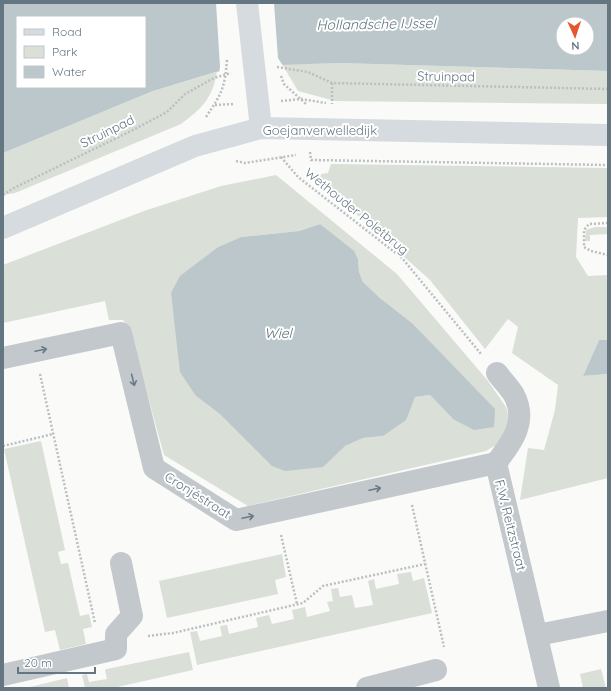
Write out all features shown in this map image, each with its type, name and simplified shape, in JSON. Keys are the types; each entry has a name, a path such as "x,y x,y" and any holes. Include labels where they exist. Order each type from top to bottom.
{"main road":[{"path":"247,3 260,128"},
{"name":"Goejanverwelledijk","path":"3,228 195,146 260,128 608,135"}],"street":[{"name":"Cronjéstraat","path":"3,358 121,333 154,468 236,520 496,462"},
{"name":"F.W. Reitzstraat","path":"497,373 514,395 520,417 517,433 496,462 538,635 549,688"},
{"path":"6,688 3,675 116,649 116,634 132,616 121,563"},
{"path":"538,635 608,622"},
{"path":"367,688 436,670"}],"path":[{"path":"210,111 224,88 227,53"},
{"name":"Struinpad","path":"286,68 308,72 332,82 608,90"},
{"name":"Struinpad","path":"3,195 167,112 185,94 214,78"},
{"path":"332,82 332,104"},
{"path":"284,84 301,99"},
{"path":"310,151 311,160 608,165"},
{"name":"Goejanverwelledijk","path":"245,163 294,155"},
{"name":"Wethouder Poletbrug","path":"281,156 298,177 402,258 497,373"},
{"path":"608,223 589,224 584,230 584,247 590,251 608,255"},
{"path":"35,352 102,652"},
{"path":"3,446 53,434"},
{"path":"406,482 447,660 436,670"},
{"path":"275,511 296,604"},
{"path":"116,634 132,638 173,633 303,603 323,586 425,564"}],"green space":[{"path":"339,63 608,71 608,104 335,101 298,91 282,64"},
{"path":"217,72 212,89 205,102 195,113 181,124 15,193 3,195 3,153 153,91"},
{"path":"331,164 608,168 608,217 578,218 576,257 588,276 608,275 608,340 599,340 583,376 608,374 608,478 520,500 528,448 544,450 555,410 558,385 512,353 518,327 508,319 485,349 430,280 315,179 315,175 328,173"},
{"path":"276,175 397,274 488,381 506,407 510,421 499,443 486,451 248,506 164,455 129,328 123,320 109,320 105,301 3,323 3,265 144,211 221,186","holes":["320,224 358,259 359,272 363,282 380,298 412,323 439,352 453,419 430,395 415,397 383,436 363,438 345,446 221,415 196,396 174,316 171,293 203,259 218,247 241,237 299,231"]},
{"path":"595,227 608,227 608,234 590,235 590,241 585,241 586,230"},
{"path":"41,441 65,550 58,552 61,564 68,563 80,616 89,614 92,627 83,629 86,644 60,650 55,630 45,632 4,449"},
{"path":"282,554 286,577 275,580 278,594 167,618 159,581"},
{"path":"411,572 413,581 424,578 432,613 197,665 190,632 197,631 200,641 222,636 220,626 227,625 229,634 258,627 256,618 269,615 272,624 294,619 292,610 305,607 307,617 330,611 327,602 333,601 331,589 338,588 340,597 352,595 355,608 373,605 368,581 374,579 376,589 399,584 397,574"},
{"path":"189,652 193,670 113,688 85,688 82,675 87,674 89,682 107,679 105,670 107,669"},
{"path":"601,669 606,688 583,688 580,674"},
{"path":"67,678 69,688 26,688"}],"water":[{"name":"Hollandsche IJssel","path":"3,3 608,3 608,71 339,63 249,66 216,72 153,91 3,153"},
{"name":"Wiel","path":"320,224 354,251 358,259 359,272 363,282 380,298 412,323 495,409 494,427 474,430 453,419 430,395 415,397 406,420 383,436 363,438 345,446 323,467 285,471 272,466 221,415 196,396 180,372 171,293 180,276 218,247 241,237 299,231"},
{"path":"599,340 608,340 608,374 583,376"}],"pier":[{"path":"216,3 274,3 278,58 283,66 249,68 219,74 220,67"}]}
